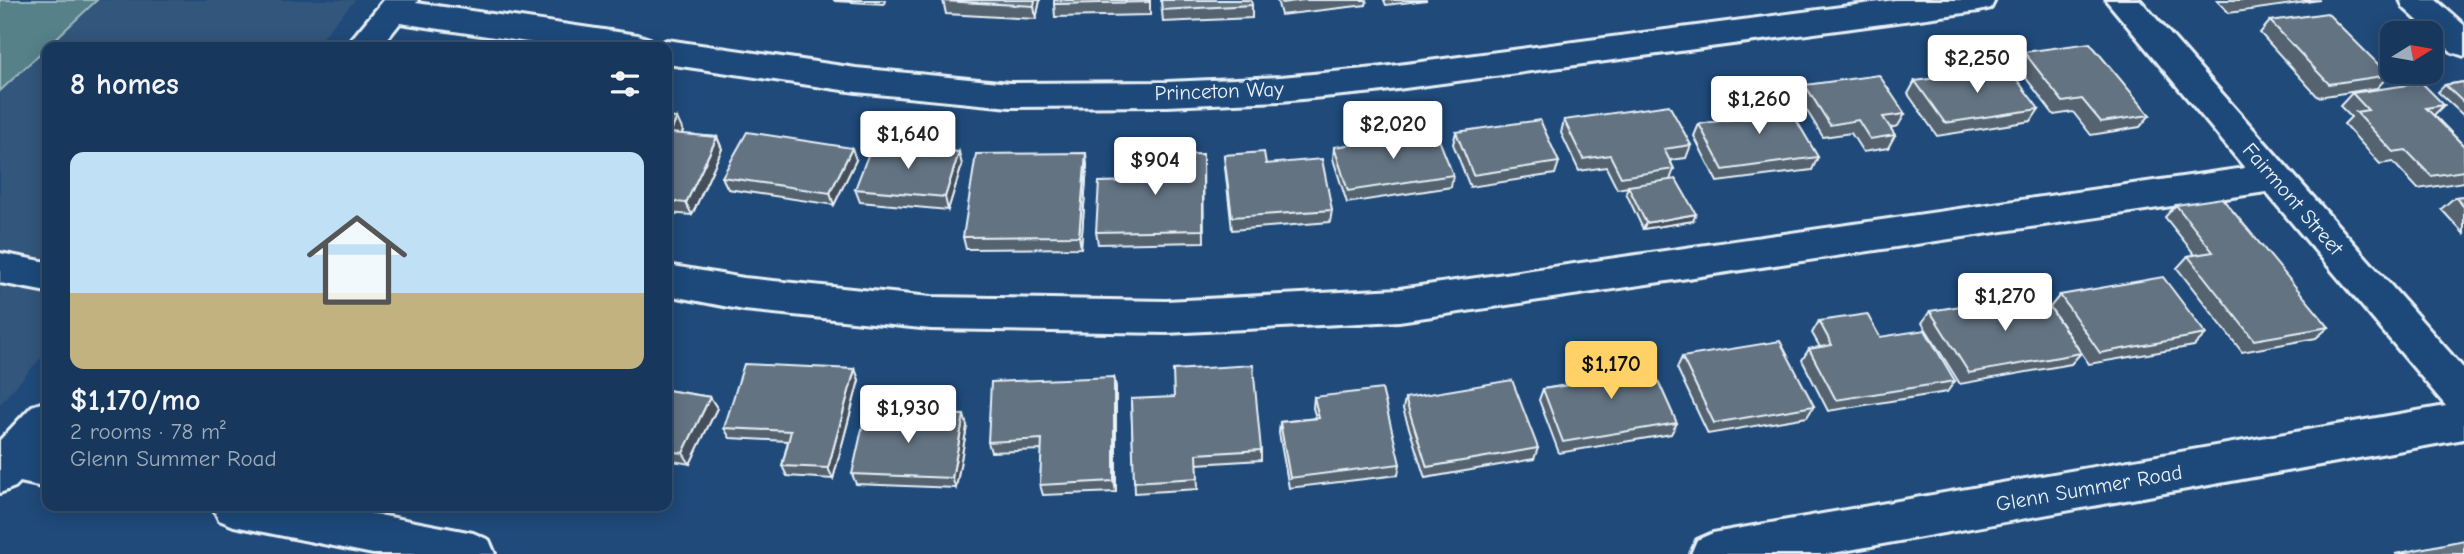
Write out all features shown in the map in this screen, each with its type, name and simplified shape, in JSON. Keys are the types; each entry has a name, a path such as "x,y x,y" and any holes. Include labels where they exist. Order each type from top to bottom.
{"street":[{"name":"Princeton Way","path":"672,53 856,80 1010,95 1167,94 1281,89 1375,80 1979,0"},
{"name":"Fairmont Street","path":"2122,0 2464,398"},
{"path":"2416,0 2464,44"},
{"path":"366,42 397,5 609,42"},
{"path":"672,281 744,294 931,313 1166,317 1399,305 2274,177"},
{"path":"0,268 42,276"},
{"name":"Glenn Summer Road","path":"1713,554 2464,421"},
{"path":"14,466 42,426"},
{"path":"259,511 473,554"}],"shaded area":[{"path":"0,0 355,0 318,42 42,42 42,357 0,404"}],"green space":[{"path":"0,0 97,0 52,42 42,42 42,52 0,91"}],"building":[{"path":"943,0 1035,0 1034,6"},
{"path":"1054,0 1149,0 1149,2 1054,4"},
{"path":"1161,0 1251,0 1252,5 1162,10"},
{"path":"1281,0 1304,0 1282,3"},
{"path":"2327,13 2380,66 2380,76 2329,84 2270,21"},
{"path":"2090,43 2150,115 2101,122 2082,99 2063,102 2024,52"},
{"path":"2008,68 2039,109 1945,123 1915,81"},
{"path":"1879,75 1905,114 1883,117 1895,135 1870,139 1858,120 1830,125 1805,85"},
{"path":"2464,82 2464,103 2445,85"},
{"path":"2423,84 2444,105 2426,108 2464,146 2464,171 2431,176 2406,150 2393,152 2356,112 2368,110 2352,93"},
{"path":"1778,89 1818,157 1723,170 1699,124 1762,115 1749,92"},
{"path":"1669,105 1691,145 1664,149 1674,169 1621,177 1610,155 1583,159 1564,120"},
{"path":"1540,120 1559,162 1473,175 1456,132"},
{"path":"747,132 852,148 830,193 722,177"},
{"path":"1436,132 1453,175 1348,191 1334,147"},
{"path":"672,133 717,137 686,203 672,202"},
{"path":"872,145 959,152 945,197 855,189"},
{"path":"1264,152 1266,164 1322,159 1332,210 1232,217 1224,155"},
{"path":"1086,153 1079,236 963,237 976,154"},
{"path":"1203,154 1203,230 1096,232 1099,182 1139,181 1139,155"},
{"path":"1676,179 1696,214 1646,223 1628,186"},
{"path":"2464,196 2464,207 2455,197"},
{"path":"2222,198 2329,327 2254,340 2188,256 2213,252 2176,205"},
{"path":"2163,277 2206,334 2100,353 2060,295"},
{"path":"2040,293 2081,353 1969,373 1930,311"},
{"path":"1867,314 1880,337 1925,330 1955,381 1836,400 1809,349 1832,345 1819,321"},
{"path":"1780,341 1814,406 1714,423 1682,357"},
{"path":"1647,356 1677,423 1563,442 1543,389 1594,381 1588,365"},
{"path":"744,364 855,369 828,468 782,466 791,431 724,428"},
{"path":"1253,365 1261,450 1197,454 1198,478 1134,482 1131,399 1174,397 1173,370"},
{"path":"1114,377 1114,481 1040,485 1042,439 988,442 991,382"},
{"path":"1512,380 1538,448 1427,467 1405,398"},
{"path":"1382,389 1400,464 1290,478 1280,422 1319,418 1314,397"},
{"path":"672,391 710,397 683,453 672,452"},
{"path":"866,411 964,415 952,478 852,474"},
{"path":"2464,540 2464,554 2395,554"}]}
